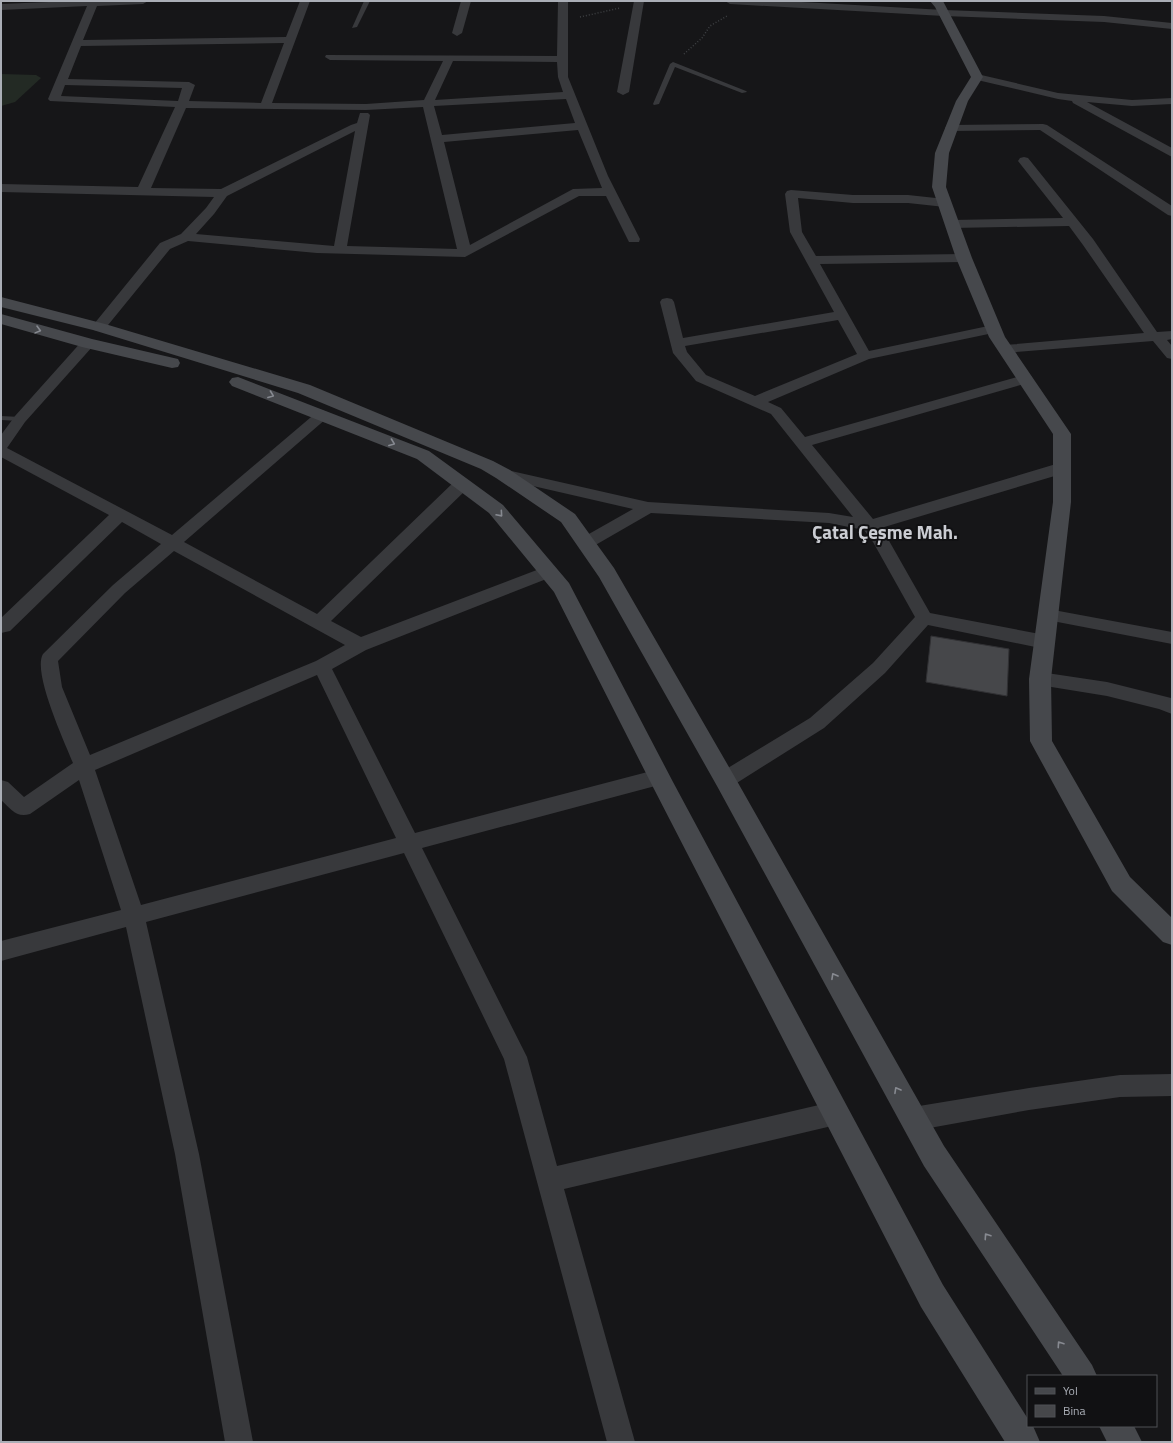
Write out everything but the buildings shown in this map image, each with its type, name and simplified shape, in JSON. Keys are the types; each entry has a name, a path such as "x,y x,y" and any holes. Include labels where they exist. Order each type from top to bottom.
{"street":[{"path":"1,7 143,1"},
{"path":"264,106 305,1"},
{"path":"457,33 466,1"},
{"path":"563,1 563,77 602,176 634,239"},
{"path":"730,1 940,5 1172,26"},
{"path":"94,2 54,99 182,104 366,107 570,95"},
{"path":"623,92 638,3"},
{"path":"940,5 976,77"},
{"path":"1155,24 1172,32"},
{"path":"78,43 291,40"},
{"path":"330,57 563,59"},
{"path":"449,59 428,103 465,253"},
{"path":"976,77 1058,96 1132,103 1172,101"},
{"path":"976,77 962,101 942,153 939,187 964,258 993,328 1005,349 1062,434 1062,502 1040,679 1041,741 1121,884 1172,934"},
{"path":"61,82 189,85 143,191"},
{"path":"1071,97 1172,153"},
{"path":"340,250 366,107"},
{"path":"1,188 223,193 355,127 362,126"},
{"path":"437,139 582,126"},
{"path":"951,128 1043,127 1172,212"},
{"path":"1024,161 1088,242 1155,336 1172,354"},
{"path":"186,237 340,250 465,253 577,192 611,192"},
{"path":"1,446 20,419 93,335 165,246 186,237 210,211 223,193"},
{"path":"865,356 796,232 791,194 853,199 908,199 945,203"},
{"path":"952,224 1072,222"},
{"path":"812,260 964,258"},
{"path":"1,302 93,335 213,373 423,455 496,509 562,588 659,777 932,1296 1024,1442"},
{"path":"667,302 680,353 701,378 776,411 880,539 924,618 1045,642"},
{"path":"677,344 843,315"},
{"path":"1,319 93,335 304,389 487,465 503,474 568,518 608,573 934,1156 1080,1375"},
{"path":"755,402 865,356 993,328"},
{"path":"1005,349 1172,335"},
{"path":"802,443 1026,379"},
{"path":"239,1442 187,1154 134,916 84,766 53,687 49,659 119,589 322,415"},
{"path":"1,451 360,645"},
{"path":"503,474 648,507 829,518 870,526 1062,468"},
{"path":"319,623 462,484"},
{"path":"586,544 648,507"},
{"path":"1,627 120,514"},
{"path":"1,788 24,808 84,766 322,666 360,645 548,572"},
{"path":"1048,615 1172,638"},
{"path":"725,780 817,723 879,668 924,618"},
{"path":"322,666 515,1057 621,1442"},
{"path":"1040,679 1107,689 1164,703 1172,707"},
{"path":"1,951 659,777"},
{"path":"913,1119 1029,1099 1120,1086 1172,1085"},
{"path":"549,1180 836,1113"},
{"path":"1116,1427 1126,1442"}],"lane":[{"path":"354,27 367,1"},
{"path":"656,104 672,64 744,92"},
{"path":"1,418 20,419"}],"path":[{"path":"672,64 702,38 710,26 752,2"},
{"path":"562,22 638,3"}],"shaded area":[{"path":"1,74 36,75 41,78 15,102 1,106"}],"district":[{"name":"Çatal Çeşme Mah.","path":"885,532"}]}
